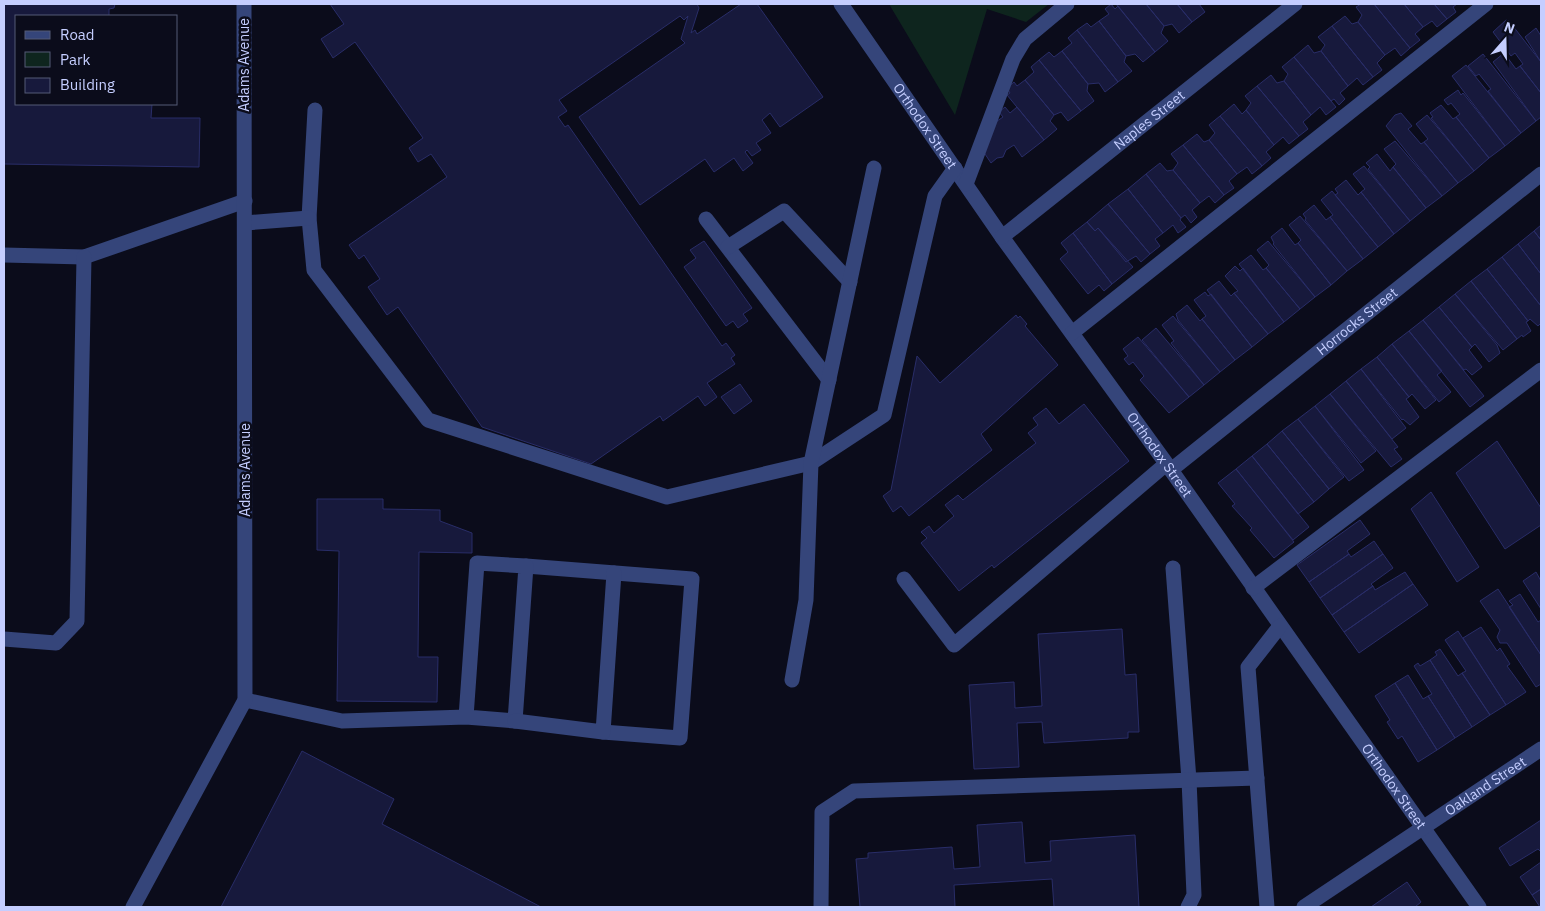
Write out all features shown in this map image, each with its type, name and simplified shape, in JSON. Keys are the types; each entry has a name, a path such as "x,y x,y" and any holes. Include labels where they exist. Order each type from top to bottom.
{"street":[{"name":"Adams Avenue","path":"133,907 245,700 244,4"},
{"name":"Orthodox Street","path":"841,4 1002,237 1169,467 1421,828 1479,907"},
{"path":"966,184 1013,59 1025,39 1067,4"},
{"name":"Naples Street","path":"1002,237 1295,4"},
{"path":"1072,333 1486,4"},
{"path":"315,110 309,218 314,270 428,420 666,497 811,463 884,415 935,196 955,168"},
{"path":"792,680 806,600 811,463 874,168"},
{"name":"Horrocks Street","path":"904,579 954,645 1169,467 1541,174"},
{"path":"4,255 84,257 245,201"},
{"path":"728,247 784,211 850,282"},
{"path":"245,223 309,218"},
{"path":"706,219 828,380"},
{"path":"4,639 56,642 77,620 84,257"},
{"path":"1253,588 1541,370"},
{"path":"245,700 342,721 466,717 603,732 680,738 692,579 477,563 466,717"},
{"path":"515,721 526,566"},
{"path":"1173,568 1189,780 1194,895 1188,907"},
{"path":"603,732 614,573"},
{"path":"1267,907 1248,667 1280,626"},
{"name":"Oakland Street","path":"1304,907 1541,749"},
{"path":"821,907 822,812 854,791 1256,778"}],"green space":[{"path":"889,4 1049,4 1026,22 987,9 955,115"}],"building":[{"path":"4,4 115,4 114,8 109,9 109,15 15,15 15,105 152,105 151,118 200,118 199,167 4,164"},
{"path":"330,4 697,4 699,8 691,33 695,30 697,34 741,4 757,4 823,97 780,127 770,113 762,120 771,133 756,143 761,150 752,156 747,150 745,152 753,163 743,171 734,158 714,172 705,159 640,205 579,117 685,43 681,39 688,16 684,20 680,16 559,100 567,111 558,117 565,127 568,125 722,346 726,343 735,355 731,358 735,364 707,383 717,397 705,406 698,396 663,421 660,416 591,464 482,427 398,307 387,315 368,287 380,279 364,255 359,259 349,245 447,177 431,154 418,162 409,148 423,138 355,42 333,58 321,39 344,24"},
{"path":"1111,4 1115,9 1118,6 1155,52 1143,62 1135,54 1126,56 1099,21 1109,14 1105,9"},
{"path":"1116,4 1146,4 1164,26 1161,33 1168,41 1155,52"},
{"path":"1146,4 1177,4 1192,22 1179,33 1172,24 1164,26"},
{"path":"1177,4 1199,4 1205,12 1192,22"},
{"path":"1361,4 1374,4 1410,48 1401,56 1395,48 1385,55 1358,22 1362,15 1356,7"},
{"path":"1374,4 1404,4 1423,27 1415,34 1420,40 1410,48"},
{"path":"1404,4 1434,4 1447,19 1437,27 1432,21 1423,27"},
{"path":"1434,4 1457,4 1453,7 1456,12 1447,19"},
{"path":"1345,16 1352,24 1358,22 1385,55 1377,63 1382,70 1373,77 1332,26"},
{"path":"1506,20 1509,21 1541,62 1541,93 1520,66 1523,64 1515,53 1511,56 1493,32"},
{"path":"1099,21 1126,56 1124,62 1132,71 1118,82 1077,30 1087,23 1091,27"},
{"path":"1332,26 1373,77 1363,85 1357,78 1348,86 1321,51 1325,45 1318,37"},
{"path":"1536,28 1541,36 1541,62 1525,37"},
{"path":"1077,30 1118,82 1105,92 1099,83 1088,84 1062,51 1072,43 1068,38"},
{"path":"1308,45 1314,53 1321,51 1348,86 1340,93 1345,99 1339,105 1334,99 1331,101 1294,57"},
{"path":"1062,51 1088,84 1087,91 1094,101 1081,111 1039,60 1049,52 1054,57"},
{"path":"1504,53 1516,69 1520,66 1541,93 1541,117 1536,121 1493,62"},
{"path":"1483,54 1536,121 1521,133 1488,91 1491,89 1479,74 1476,76 1468,66"},
{"path":"1294,57 1336,107 1326,115 1320,107 1311,115 1284,81 1288,74 1282,67"},
{"path":"1039,60 1081,111 1068,121 1061,112 1054,115 1025,80 1034,72 1031,67"},
{"path":"1466,65 1521,133 1505,146 1452,76"},
{"path":"1271,75 1277,83 1284,81 1311,115 1303,122 1308,129 1299,136 1257,86"},
{"path":"1025,80 1054,115 1050,121 1057,129 1044,140 1007,95 1010,93 1007,88 1014,82 1017,86"},
{"path":"1257,86 1299,136 1289,144 1283,137 1274,145 1246,110 1251,103 1245,96"},
{"path":"1458,90 1461,95 1463,93 1505,146 1489,158 1456,117 1460,114 1451,103 1448,105 1444,100"},
{"path":"1234,104 1242,114 1246,110 1274,145 1266,152 1271,158 1262,166 1220,116"},
{"path":"1441,105 1453,119 1456,117 1489,158 1474,171 1431,118 1433,117 1430,113"},
{"path":"1005,107 1010,113 1017,107 1044,140 1022,157 1014,145 1006,150 1003,157 997,158 991,163 981,148 990,126 1003,117 999,112"},
{"path":"1401,113 1412,126 1408,129 1421,144 1424,142 1458,183 1442,196 1386,126 1395,115"},
{"path":"1427,115 1474,171 1458,183 1424,142 1428,139 1416,124"},
{"path":"1220,116 1262,166 1252,174 1247,167 1237,174 1209,140 1215,133 1209,125"},
{"path":"1197,134 1204,142 1209,140 1237,174 1229,181 1234,188 1224,195 1183,145"},
{"path":"1395,141 1442,196 1426,208 1393,167 1396,164 1384,149"},
{"path":"1183,145 1224,195 1215,203 1209,196 1200,203 1173,170 1178,163 1171,154"},
{"path":"1377,154 1390,171 1393,167 1426,208 1410,221 1368,169 1370,167 1366,163"},
{"path":"1160,163 1167,171 1173,170 1200,203 1192,210 1197,217 1191,223 1185,215 1181,218 1146,174"},
{"path":"1364,166 1410,221 1394,234 1361,192 1365,189 1353,174"},
{"path":"1146,174 1186,227 1178,233 1173,225 1163,233 1128,189"},
{"path":"1346,180 1358,195 1361,192 1394,234 1378,247 1335,195 1338,193 1335,189"},
{"path":"1128,189 1163,233 1155,239 1160,246 1150,254 1108,204"},
{"path":"1332,191 1378,247 1363,259 1330,217 1333,215 1321,200"},
{"path":"1108,204 1150,254 1141,262 1136,256 1126,262 1098,228 1095,231 1087,222"},
{"path":"1314,205 1326,220 1330,217 1363,259 1347,271 1305,220 1306,218 1303,214"},
{"path":"1300,216 1347,271 1331,285 1298,243 1301,240 1289,225"},
{"path":"1087,222 1095,231 1098,228 1133,267 1112,284 1073,233"},
{"path":"1541,225 1541,240 1534,231"},
{"path":"1282,228 1295,245 1298,243 1331,285 1315,297 1273,244 1271,237"},
{"path":"1534,231 1541,240 1541,274 1518,244"},
{"path":"1073,233 1112,284 1104,291 1099,285 1088,294 1060,259 1068,252 1061,243"},
{"path":"704,241 752,308 743,314 748,321 738,328 733,321 726,326 684,267 696,258 690,250"},
{"path":"1268,241 1315,297 1300,309 1266,268 1269,265 1257,250"},
{"path":"1518,244 1541,274 1541,306 1502,257"},
{"path":"1251,255 1263,270 1266,268 1300,309 1284,322 1239,264"},
{"path":"1502,257 1541,306 1541,323 1538,326 1530,319 1528,321 1487,269"},
{"path":"1235,266 1240,271 1243,268 1284,322 1268,334 1234,293 1238,291 1225,276"},
{"path":"1487,269 1528,321 1526,322 1531,331 1523,337 1522,335 1517,339 1471,281"},
{"path":"1219,281 1231,296 1234,293 1268,334 1252,347 1207,290"},
{"path":"1471,281 1517,339 1503,350 1455,294"},
{"path":"1205,292 1208,296 1211,294 1252,347 1235,360 1202,319 1206,316 1194,300"},
{"path":"1455,294 1497,345 1500,353 1489,362 1475,344 1472,347 1439,307"},
{"path":"1187,305 1200,321 1202,319 1235,360 1220,372 1178,320 1176,314"},
{"path":"1439,307 1472,347 1469,350 1482,367 1472,375 1466,369 1464,370 1423,320"},
{"path":"1016,315 1018,318 1020,316 1027,324 1025,326 1058,365 981,434 992,450 909,516 901,506 893,512 883,496 891,490 917,356 940,383"},
{"path":"1173,316 1220,372 1204,385 1171,343 1174,341 1162,325"},
{"path":"1423,320 1484,396 1470,407 1409,331"},
{"path":"1156,328 1204,385 1189,397 1142,340"},
{"path":"1409,331 1442,371 1437,375 1451,392 1439,402 1392,344"},
{"path":"1138,337 1189,397 1169,413 1140,380 1144,376 1133,362 1129,365 1124,359 1128,356 1123,349"},
{"path":"1392,344 1436,400 1425,409 1412,394 1409,397 1377,357"},
{"path":"1377,357 1409,397 1406,399 1419,417 1410,425 1402,420 1361,369"},
{"path":"1361,369 1406,428 1392,439 1346,381"},
{"path":"1346,381 1398,447 1394,449 1402,459 1391,467 1330,394"},
{"path":"740,384 752,401 734,414 721,397"},
{"path":"1330,394 1376,451 1361,463 1315,406"},
{"path":"1084,404 1129,461 994,568 992,565 959,591 921,543 927,538 921,532 929,526 934,533 954,516 945,505 958,495 963,500 1036,443 1028,433 1038,425 1033,418 1046,408 1059,424"},
{"path":"1315,406 1364,470 1349,481 1298,419"},
{"path":"1298,419 1344,477 1329,489 1282,431"},
{"path":"1282,431 1329,489 1314,502 1267,444"},
{"path":"1497,441 1541,508 1541,525 1505,549 1456,473"},
{"path":"1267,444 1314,502 1298,514 1252,456"},
{"path":"1252,456 1309,527 1293,540 1236,469"},
{"path":"1236,469 1294,542 1274,558 1250,530 1252,528 1232,506 1235,504 1218,483"},
{"path":"1431,492 1479,567 1457,582 1411,509"},
{"path":"317,499 383,499 383,509 440,510 440,521 472,533 472,553 419,552 418,657 438,657 437,702 337,701 339,551 317,550"},
{"path":"1360,520 1370,534 1347,551 1349,554 1309,582 1297,565"},
{"path":"1374,541 1383,554 1320,598 1309,582 1349,554 1351,557"},
{"path":"1383,554 1393,568 1371,584 1373,586 1332,615 1320,598"},
{"path":"1405,572 1413,584 1344,632 1332,615 1373,586 1375,590"},
{"path":"1536,572 1541,581 1541,609 1523,581"},
{"path":"1413,584 1428,605 1359,653 1344,632"},
{"path":"1498,589 1541,655 1541,684 1536,687 1507,643 1500,643 1497,637 1500,630 1480,601"},
{"path":"1520,594 1538,622 1541,620 1541,655 1509,607 1513,605 1509,601"},
{"path":"1481,627 1497,651 1500,648 1510,664 1507,666 1526,692 1506,705 1463,638"},
{"path":"1122,629 1125,675 1136,674 1139,732 1128,732 1128,738 1044,743 1042,722 1017,723 1019,767 974,769 969,685 1014,682 1015,708 1042,706 1038,634"},
{"path":"1458,631 1506,705 1490,715 1462,673 1466,671 1445,640"},
{"path":"1440,649 1458,676 1462,673 1490,715 1472,727 1430,660 1437,655 1435,652"},
{"path":"1430,660 1472,727 1455,738 1428,696 1432,694 1414,666 1418,663 1420,666"},
{"path":"1408,675 1423,699 1428,696 1455,738 1437,750 1395,683"},
{"path":"1395,683 1437,750 1418,762 1402,736 1398,739 1387,722 1390,720 1375,696"},
{"path":"302,751 394,799 382,824 541,907 221,907"},
{"path":"1541,820 1541,852 1538,849 1510,866 1499,848"},
{"path":"1022,822 1025,863 1051,861 1050,841 1135,835 1139,907 1054,907 1052,879 954,885 955,907 860,907 856,859 868,858 868,853 952,847 954,869 980,867 977,825"},
{"path":"1541,862 1541,889 1532,895 1520,877"},
{"path":"1407,882 1421,902 1415,907 1371,907"},
{"path":"1541,889 1541,907 1540,907 1532,895"}]}
